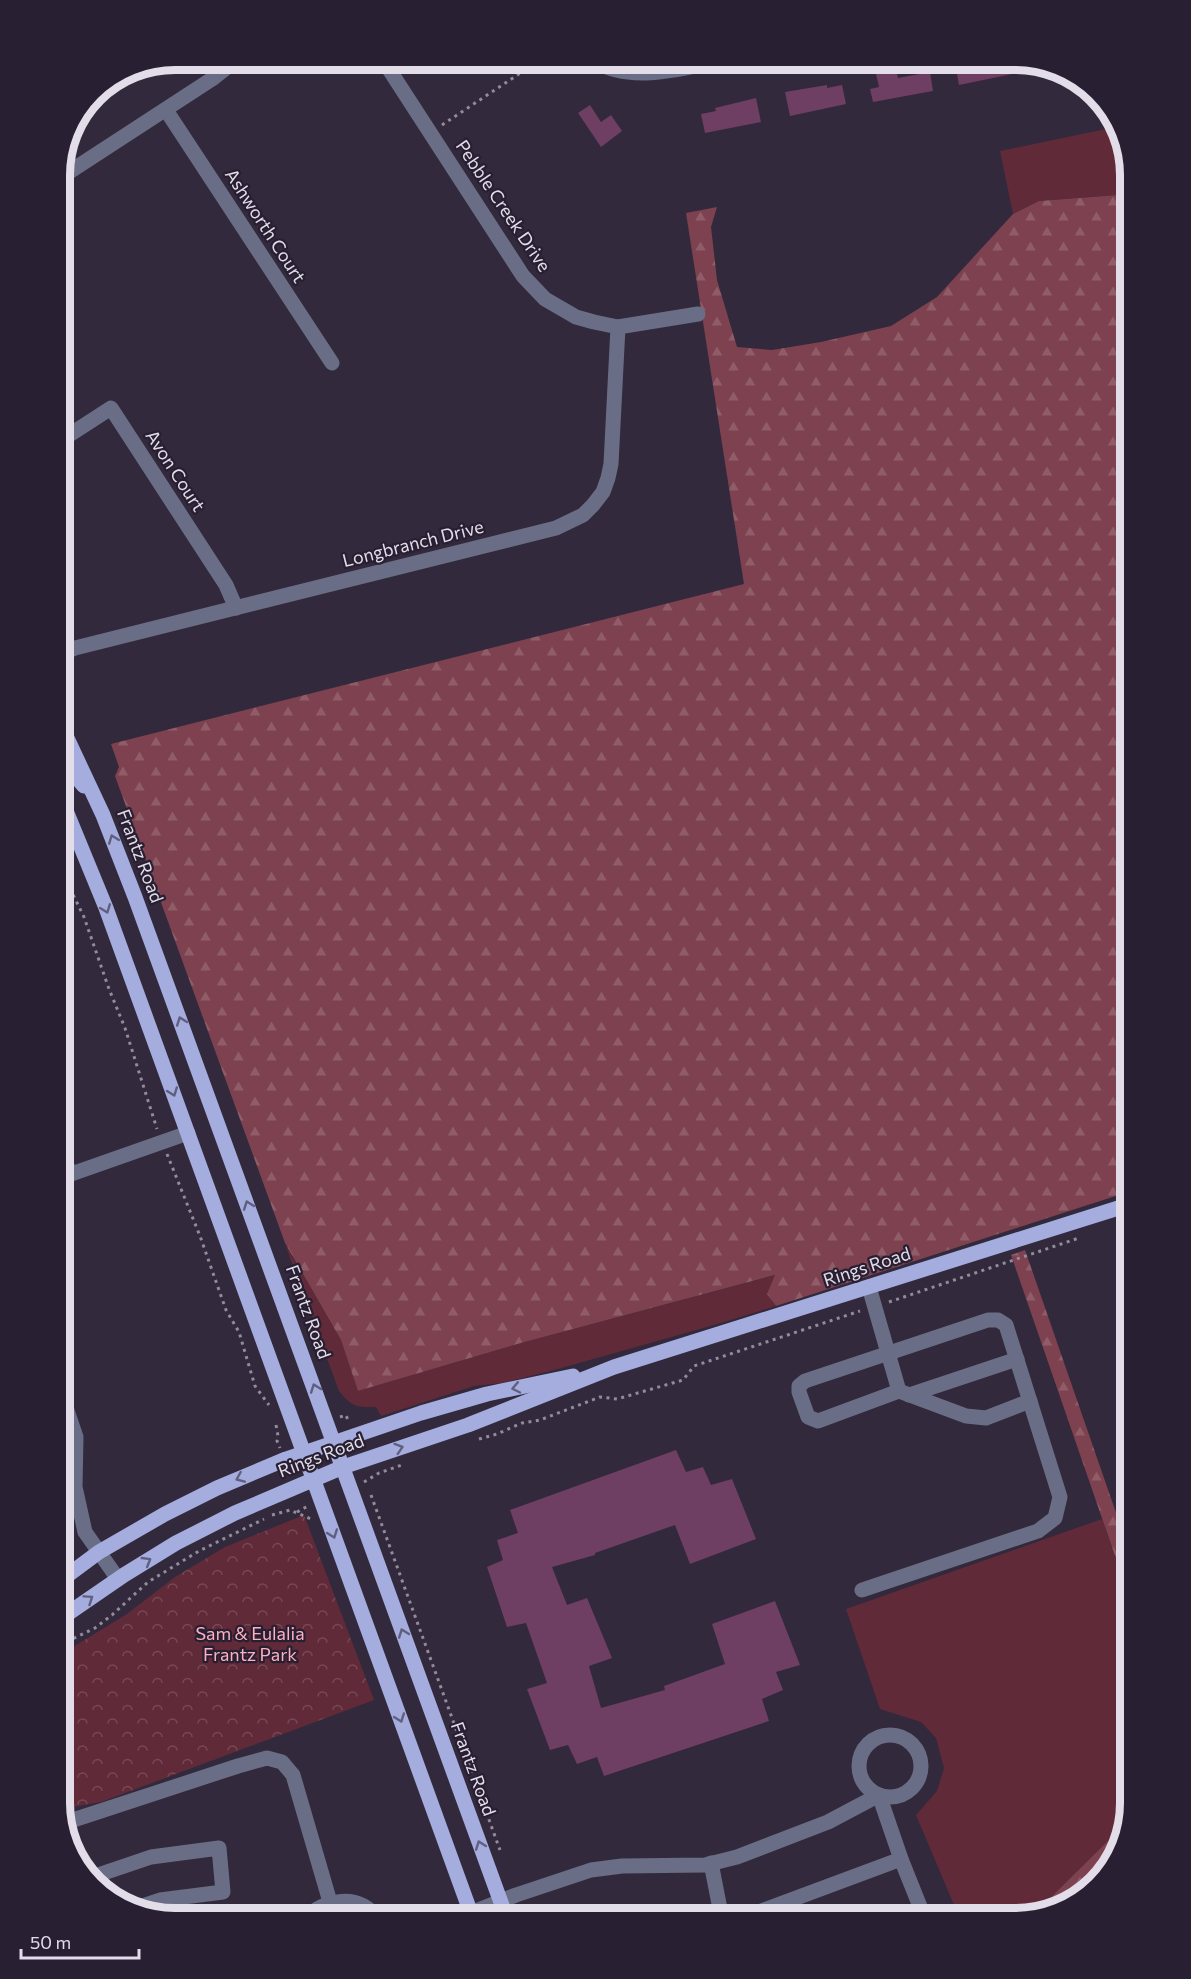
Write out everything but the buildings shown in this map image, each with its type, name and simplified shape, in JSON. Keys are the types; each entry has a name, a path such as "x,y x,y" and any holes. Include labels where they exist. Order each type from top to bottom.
{"main road":[{"name":"Frantz Road","path":"71,746 97,802 139,908 503,1908"},
{"path":"71,769 97,802"},
{"path":"71,822 106,908 469,1908"},
{"name":"Rings Road","path":"70,1612 118,1579 196,1533 295,1486 343,1467 468,1425 614,1367 1120,1207"},
{"name":"Rings Road","path":"70,1573 99,1552 165,1514 286,1459 421,1413 487,1394 614,1367"}],"street":[{"path":"71,171 223,70"},
{"name":"Pebble Creek Drive","path":"390,70 523,276 545,299 576,317 618,327 698,314"},
{"path":"619,71 633,74 669,71"},
{"name":"Ashworth Court","path":"166,110 332,363"},
{"name":"Longbranch Drive","path":"71,650 556,528 583,515 603,492 612,464 618,327"},
{"name":"Avon Court","path":"71,434 111,408 226,585 236,608"},
{"path":"70,1174 188,1132"},
{"path":"869,1287 889,1354 904,1393 966,1416 986,1418 1030,1401"},
{"path":"862,1590 1038,1531 1055,1518 1060,1497 1017,1359 1006,1325 998,1320 988,1320 805,1381 799,1386 808,1417 818,1421 1017,1359"},
{"path":"70,1420 76,1437 75,1487 85,1532 118,1579"},
{"path":"485,1908 500,1900 591,1870 622,1866 711,1863 737,1857 828,1822 879,1795 892,1797 903,1795 918,1781 921,1760 917,1750 910,1742 891,1735 872,1740 865,1747 860,1756 860,1776 865,1785 879,1795 921,1908"},
{"path":"72,1820 238,1766 267,1758 282,1762 293,1775 330,1902"},
{"path":"99,1875 151,1857 219,1848 223,1892 160,1900 147,1904"},
{"path":"769,1908 901,1859"},
{"path":"711,1863 720,1908"},
{"path":"315,1908 330,1902 346,1901 365,1908"}],"path":[{"path":"430,132 524,70"},
{"path":"71,890 84,917 125,1028 162,1142 200,1236 226,1310 239,1332 255,1386 270,1407"},
{"path":"1111,1227 1120,1225"},
{"path":"478,1439 522,1423 540,1420 600,1397 617,1399 683,1380 694,1366 1089,1235"},
{"path":"274,1415 277,1441 286,1459"},
{"path":"351,1487 379,1473 409,1463"},
{"path":"295,1486 297,1512"},
{"path":"369,1492 501,1853"},
{"path":"70,1640 94,1628 112,1615 148,1581 199,1551 271,1515 290,1510 297,1512 320,1499"}],"green space":[{"path":"1110,128 1120,162 1120,195 1039,201 1013,214 1000,151"},
{"path":"1120,195 1120,1195 776,1306 767,1294 775,1275 521,1343 358,1391 341,1340 285,1243 115,776 119,767 111,744 744,584 686,213 717,207 711,227 717,280 737,347 772,350 821,342 891,326 937,297 1013,214 1039,201"},
{"path":"285,1244 341,1340 358,1391 521,1343 776,1275 767,1294 776,1306 558,1369 502,1383 474,1386 381,1416 376,1407 355,1405 339,1391"},
{"path":"1025,1250 1120,1524 1120,1570 1011,1255"},
{"name":"Sam & Eulalia Frantz Park","path":"304,1515 374,1700 101,1802 70,1807 70,1649 127,1614 175,1577 225,1547"},
{"path":"1102,1519 1120,1571 1120,1817 1116,1832 1043,1905 1029,1908 955,1908 916,1815 937,1791 944,1768 936,1738 921,1722 880,1709 846,1609"},
{"path":"1116,1832 1103,1862 1085,1882 1062,1898 1043,1905"}]}
